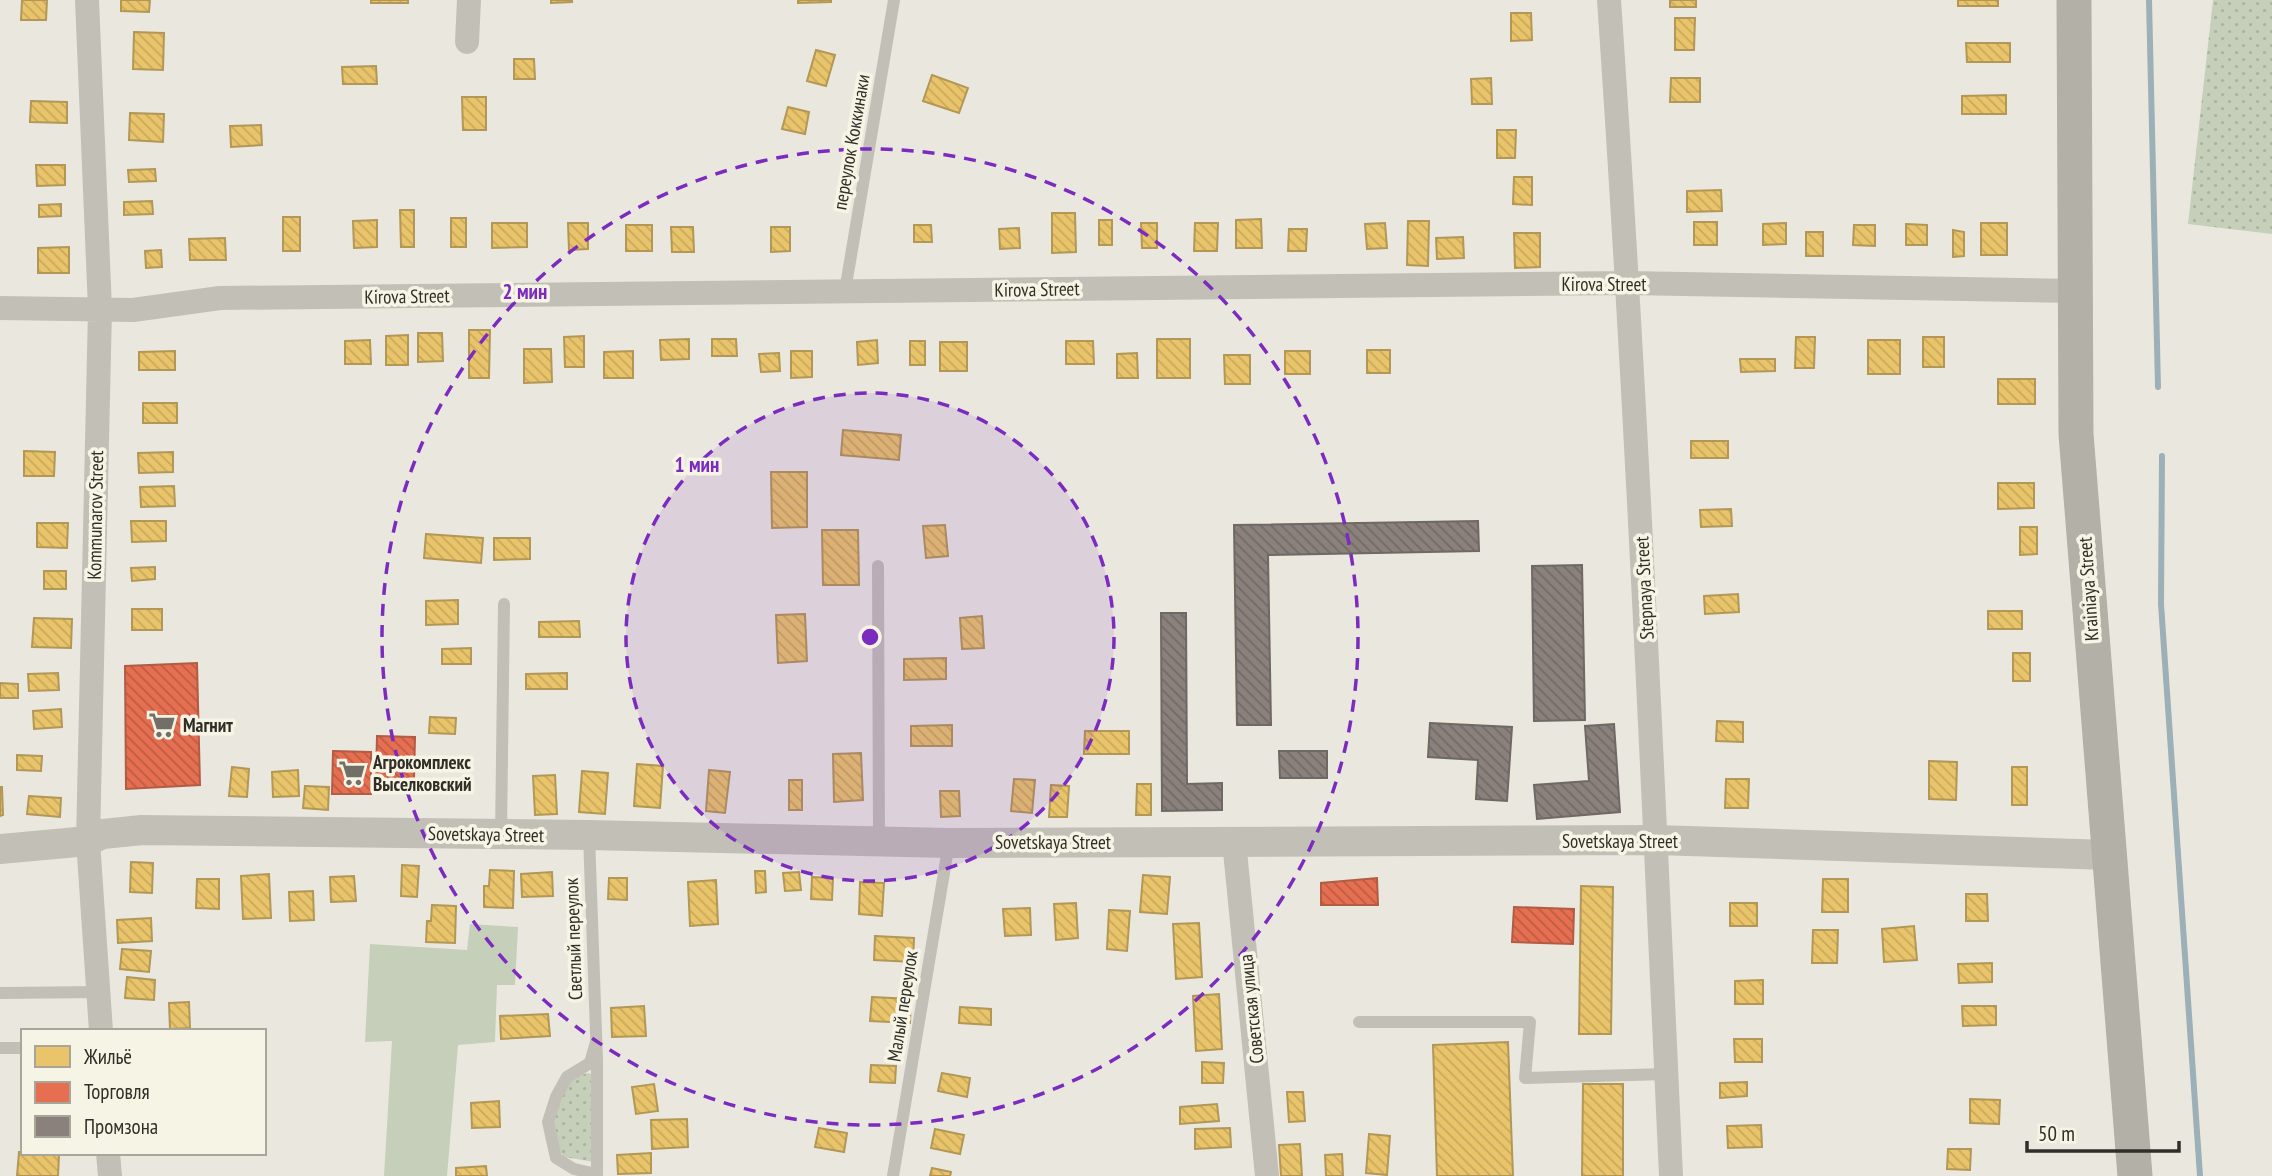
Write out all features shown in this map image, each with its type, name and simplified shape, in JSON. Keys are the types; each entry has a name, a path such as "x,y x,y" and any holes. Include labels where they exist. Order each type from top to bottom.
{"main road":[{"name":"Krainiaya Street","path":"2074,0 2076,433 2135,1176"}],"street":[{"name":"Kommunarov Street","path":"87,0 100,309 88,841 101,1029"},
{"path":"467,42 469,0"},
{"name":"Stepnaya Street","path":"1609,0 1628,283 1657,840 1671,1176"},
{"name":"Kirova Street","path":"0,308 133,310 220,298 1628,283 2074,291"},
{"name":"Sovetskaya Street","path":"0,849 88,841 103,834 142,830 589,835 949,843 1657,840 2108,856"},
{"name":"Советская улица","path":"1234,841 1267,1176"},
{"path":"108,1155 110,1176"}],"lane":[{"name":"переулок Коккинаки","path":"845,291 894,0"},
{"path":"878,566 879,841"},
{"path":"501,835 504,604"},
{"name":"Светлый переулок","path":"589,835 597,1060 597,1174 574,1170 556,1158 548,1122 556,1097 567,1077 590,1063 596,1042"},
{"name":"Малый переулок","path":"893,1176 949,843"},
{"path":"0,993 100,992"},
{"path":"1359,1022 1530,1022 1525,1078 1666,1074"},
{"path":"0,1048 21,1048"}],"green space":[{"path":"2213,0 2272,0 2272,234 2188,224"},
{"path":"470,924 518,927 515,985 497,985 495,1042 458,1045 447,1176 384,1176 392,1041 365,1042 370,944 467,950"},
{"path":"589,1073 592,1075 594,1162 564,1157 558,1146 554,1121 560,1095 567,1085 577,1077"}],"building: Жильё":[{"path":"22,0 47,0 46,20 21,20"},
{"path":"121,0 150,0 149,12 121,11"},
{"path":"371,0 408,0 408,3 371,3"},
{"path":"551,0 572,0 572,2 551,3"},
{"path":"798,0 831,0 831,2 798,3"},
{"path":"1670,0 1696,0 1696,7 1670,7"},
{"path":"1958,0 1998,0 1998,6 1958,6"},
{"path":"1511,13 1531,13 1532,40 1511,41"},
{"path":"1675,18 1695,18 1694,50 1675,50"},
{"path":"134,32 164,33 163,70 133,69"},
{"path":"1966,43 2010,43 2010,62 1967,62"},
{"path":"816,50 835,55 826,86 807,81"},
{"path":"514,59 534,59 535,79 514,79"},
{"path":"376,66 377,84 343,84 342,67"},
{"path":"932,75 968,88 959,113 923,101"},
{"path":"1491,78 1492,104 1472,104 1471,79"},
{"path":"1671,78 1700,78 1700,102 1670,102"},
{"path":"2006,95 2006,114 1962,114 1962,96"},
{"path":"462,97 486,97 486,130 463,130"},
{"path":"31,101 67,102 67,123 30,122"},
{"path":"788,107 809,112 805,134 782,129"},
{"path":"130,113 164,114 163,142 129,140"},
{"path":"261,125 262,145 231,147 230,126"},
{"path":"1497,130 1516,130 1515,158 1497,158"},
{"path":"36,165 65,165 65,185 37,186"},
{"path":"155,169 156,181 129,182 128,170"},
{"path":"1514,177 1532,177 1532,205 1513,204"},
{"path":"1721,190 1722,211 1687,212 1687,191"},
{"path":"152,201 153,214 124,215 124,202"},
{"path":"61,204 61,216 39,217 39,205"},
{"path":"400,210 414,210 414,247 401,247"},
{"path":"1052,213 1075,213 1076,252 1052,253"},
{"path":"283,217 300,217 300,251 283,251"},
{"path":"451,218 466,218 466,247 451,247"},
{"path":"1261,219 1262,248 1236,248 1236,220"},
{"path":"377,220 377,247 354,248 353,221"},
{"path":"1099,220 1112,220 1112,245 1099,245"},
{"path":"1408,221 1429,221 1428,266 1407,265"},
{"path":"1694,222 1717,222 1717,245 1694,245"},
{"path":"492,223 527,223 527,247 492,248"},
{"path":"568,223 588,223 588,249 569,250"},
{"path":"1141,223 1157,223 1157,248 1142,248"},
{"path":"1195,223 1218,223 1217,251 1194,251"},
{"path":"1385,223 1387,248 1367,249 1365,224"},
{"path":"1786,223 1786,244 1763,245 1763,224"},
{"path":"1981,223 2007,223 2007,255 1981,255"},
{"path":"1906,224 1927,225 1927,245 1906,245"},
{"path":"626,225 652,225 652,251 626,251"},
{"path":"914,225 931,225 932,242 914,242"},
{"path":"1854,225 1875,225 1875,246 1853,245"},
{"path":"671,227 693,227 694,252 672,252"},
{"path":"771,227 790,227 790,251 771,252"},
{"path":"1019,228 1020,248 1000,249 999,229"},
{"path":"1289,229 1307,229 1306,251 1288,251"},
{"path":"1953,230 1964,232 1964,256 1953,257"},
{"path":"1806,232 1823,232 1823,256 1806,256"},
{"path":"1514,233 1540,233 1540,267 1515,268"},
{"path":"1463,237 1464,258 1437,259 1436,238"},
{"path":"225,238 226,260 190,260 189,239"},
{"path":"69,247 69,273 38,273 38,248"},
{"path":"161,250 162,267 146,268 145,251"},
{"path":"469,330 490,330 489,378 469,378"},
{"path":"418,333 442,333 443,361 418,362"},
{"path":"408,335 408,365 386,365 386,336"},
{"path":"584,336 584,367 565,367 564,337"},
{"path":"1796,337 1815,337 1814,368 1795,368"},
{"path":"1923,337 1944,337 1944,367 1923,367"},
{"path":"689,339 689,359 661,360 660,340"},
{"path":"712,339 736,339 737,356 712,356"},
{"path":"1157,339 1190,339 1190,378 1157,378"},
{"path":"370,340 371,364 345,364 345,341"},
{"path":"877,340 878,363 858,365 857,342"},
{"path":"1868,340 1900,340 1900,374 1868,374"},
{"path":"910,341 925,341 925,365 910,365"},
{"path":"1066,341 1093,341 1094,364 1066,364"},
{"path":"940,342 967,342 967,371 940,371"},
{"path":"524,349 551,349 552,382 524,383"},
{"path":"1367,350 1390,350 1390,373 1367,373"},
{"path":"175,351 175,370 139,370 139,352"},
{"path":"633,351 633,378 604,378 604,352"},
{"path":"791,351 812,351 812,377 791,378"},
{"path":"1285,351 1310,351 1310,374 1285,374"},
{"path":"779,353 780,371 761,372 759,354"},
{"path":"1137,353 1138,378 1117,378 1117,354"},
{"path":"1224,355 1250,355 1250,384 1225,384"},
{"path":"1740,359 1775,359 1775,371 1741,372"},
{"path":"1998,379 2035,379 2035,404 1998,404"},
{"path":"143,403 177,403 177,423 143,423"},
{"path":"843,430 901,435 899,460 841,455"},
{"path":"1691,441 1728,441 1728,458 1691,458"},
{"path":"24,451 55,452 54,476 24,476"},
{"path":"173,452 173,472 139,473 138,453"},
{"path":"771,472 807,472 807,527 772,528"},
{"path":"1998,483 2034,483 2034,508 1998,509"},
{"path":"174,486 175,506 141,507 140,487"},
{"path":"1731,509 1732,526 1701,527 1700,510"},
{"path":"131,521 166,521 166,541 132,542"},
{"path":"37,523 68,523 67,548 37,547"},
{"path":"945,525 948,556 926,558 923,526"},
{"path":"2020,527 2037,527 2037,554 2020,555"},
{"path":"822,530 858,530 859,585 823,585"},
{"path":"426,534 483,538 481,563 424,558"},
{"path":"494,538 530,538 530,559 494,560"},
{"path":"155,567 155,579 132,581 131,568"},
{"path":"44,571 66,571 66,589 44,589"},
{"path":"1738,594 1739,612 1705,614 1704,596"},
{"path":"458,600 458,624 426,625 426,601"},
{"path":"132,609 162,609 162,630 132,630"},
{"path":"1988,611 2022,611 2022,629 1988,629"},
{"path":"805,614 807,661 778,663 776,615"},
{"path":"982,616 984,648 962,649 960,618"},
{"path":"34,618 72,619 71,648 32,647"},
{"path":"579,621 580,637 539,637 539,622"},
{"path":"471,648 471,664 442,664 442,649"},
{"path":"2013,653 2030,653 2030,681 2013,681"},
{"path":"946,658 946,679 904,680 904,659"},
{"path":"58,673 59,690 29,691 28,674"},
{"path":"567,673 567,689 526,689 526,674"},
{"path":"0,683 18,684 18,698 0,698"},
{"path":"61,709 62,727 34,729 33,711"},
{"path":"430,717 456,718 455,734 429,733"},
{"path":"1717,721 1743,722 1743,742 1716,741"},
{"path":"952,725 952,746 911,746 911,726"},
{"path":"1085,731 1129,731 1129,754 1084,754"},
{"path":"861,753 863,800 834,802 833,754"},
{"path":"17,755 42,756 41,771 17,770"},
{"path":"1929,761 1957,762 1956,800 1929,799"},
{"path":"637,764 663,766 660,808 634,806"},
{"path":"232,767 249,769 247,797 229,796"},
{"path":"2012,767 2027,767 2027,805 2012,805"},
{"path":"298,770 299,796 273,797 272,772"},
{"path":"709,770 730,772 725,813 706,811"},
{"path":"582,771 608,773 605,814 579,812"},
{"path":"555,775 557,814 535,815 533,776"},
{"path":"1014,779 1035,780 1032,813 1011,811"},
{"path":"1726,779 1749,779 1748,808 1725,808"},
{"path":"789,780 802,780 802,810 789,810"},
{"path":"1137,784 1151,784 1151,815 1136,815"},
{"path":"1051,785 1069,786 1067,817 1049,817"},
{"path":"305,786 329,787 328,810 303,808"},
{"path":"0,787 3,815 0,816"},
{"path":"940,791 959,791 960,816 941,817"},
{"path":"29,796 61,798 60,817 27,814"},
{"path":"131,862 153,863 152,893 130,892"},
{"path":"402,865 419,866 417,897 401,896"},
{"path":"490,870 514,871 513,908 484,907 484,886 489,886"},
{"path":"755,871 765,871 766,892 756,893"},
{"path":"552,872 553,896 522,897 521,874"},
{"path":"799,872 801,890 785,891 783,873"},
{"path":"269,874 271,918 243,919 241,876"},
{"path":"1143,875 1170,877 1167,914 1140,912"},
{"path":"354,876 356,901 331,902 330,877"},
{"path":"812,877 833,878 832,900 811,899"},
{"path":"609,878 627,878 627,900 608,899"},
{"path":"197,879 219,879 219,909 196,908"},
{"path":"1823,879 1848,879 1848,912 1822,912"},
{"path":"716,880 718,924 690,926 688,882"},
{"path":"860,882 884,883 882,916 859,914"},
{"path":"1581,886 1613,887 1611,1034 1579,1034"},
{"path":"313,891 314,920 290,921 289,892"},
{"path":"1966,894 1987,894 1988,921 1966,921"},
{"path":"1076,903 1078,938 1056,940 1054,904"},
{"path":"1730,903 1757,903 1757,926 1730,926"},
{"path":"432,905 456,906 455,943 426,942 427,921 431,921"},
{"path":"1030,908 1031,935 1005,936 1003,909"},
{"path":"1109,910 1130,911 1127,951 1107,949"},
{"path":"151,918 152,941 118,943 117,920"},
{"path":"1199,923 1202,977 1176,979 1173,924"},
{"path":"1914,926 1917,960 1884,962 1882,929"},
{"path":"1813,930 1838,930 1837,963 1812,963"},
{"path":"875,936 914,938 913,962 874,960"},
{"path":"122,949 151,951 149,972 120,969"},
{"path":"1992,963 1992,982 1959,983 1958,964"},
{"path":"127,977 155,980 154,1000 125,998"},
{"path":"1763,980 1763,1004 1735,1004 1735,981"},
{"path":"1219,994 1222,1049 1196,1051 1193,996"},
{"path":"872,997 911,999 910,1023 870,1021"},
{"path":"189,1002 190,1028 170,1029 169,1003"},
{"path":"644,1006 646,1036 612,1037 611,1008"},
{"path":"1962,1006 1996,1006 1996,1025 1963,1026"},
{"path":"960,1007 991,1009 991,1025 959,1023"},
{"path":"548,1014 550,1036 501,1039 500,1016"},
{"path":"1734,1039 1762,1039 1762,1062 1735,1062"},
{"path":"1508,1042 1513,1176 1437,1176 1433,1045"},
{"path":"1202,1062 1224,1063 1223,1083 1202,1083"},
{"path":"871,1065 896,1066 895,1083 870,1082"},
{"path":"942,1073 970,1078 967,1097 938,1091"},
{"path":"1747,1082 1747,1096 1720,1098 1720,1083"},
{"path":"654,1084 658,1111 636,1114 632,1087"},
{"path":"1583,1084 1623,1084 1623,1176 1582,1176"},
{"path":"1287,1092 1303,1092 1305,1121 1289,1122"},
{"path":"1970,1099 2000,1100 1999,1124 1970,1123"},
{"path":"499,1101 500,1127 472,1128 471,1103"},
{"path":"1217,1104 1219,1121 1180,1124 1180,1107"},
{"path":"687,1119 688,1147 652,1149 651,1120"},
{"path":"1761,1125 1762,1147 1728,1148 1727,1126"},
{"path":"819,1128 847,1133 844,1152 815,1147"},
{"path":"1230,1128 1231,1147 1195,1149 1195,1129"},
{"path":"935,1129 964,1135 960,1154 931,1148"},
{"path":"1369,1134 1390,1136 1387,1175 1366,1173"},
{"path":"1300,1144 1302,1176 1281,1176 1279,1145"},
{"path":"1948,1149 1971,1149 1970,1170 1947,1169"},
{"path":"19,1152 21,1155 59,1155 58,1176 17,1176"},
{"path":"651,1153 651,1173 618,1174 617,1155"},
{"path":"1342,1154 1343,1176 1326,1176 1325,1155"},
{"path":"486,1166 487,1176 456,1176 456,1168"},
{"path":"932,1168 951,1172 950,1176 930,1176"}],"building: Торговля":[{"name":"Магнит","path":"197,663 200,785 126,789 125,666"},
{"path":"377,736 415,737 414,779 376,778"},
{"name":"Агрокомплекс Выселковский","path":"333,751 371,752 371,794 332,794"},
{"path":"1377,878 1378,905 1321,905 1321,883"},
{"path":"1514,907 1574,909 1573,944 1512,942"}],"building: Промзона":[{"path":"1478,521 1479,551 1268,555 1271,725 1237,725 1234,525"},
{"path":"1582,565 1585,720 1534,721 1532,566"},
{"path":"1161,613 1186,613 1187,784 1222,783 1222,810 1162,811"},
{"path":"1430,723 1512,727 1507,801 1476,799 1478,760 1428,757"},
{"path":"1614,724 1620,812 1537,819 1534,785 1589,781 1585,726"},
{"path":"1279,751 1327,751 1327,778 1280,778"}],"waterway":[{"path":"2149,0 2158,387"},
{"path":"2162,456 2161,604 2200,1176"}],"place":[{"name":"Магнит","path":"162,725"},
{"name":"Агрокомплекс Выселковский","path":"352,773"}]}
